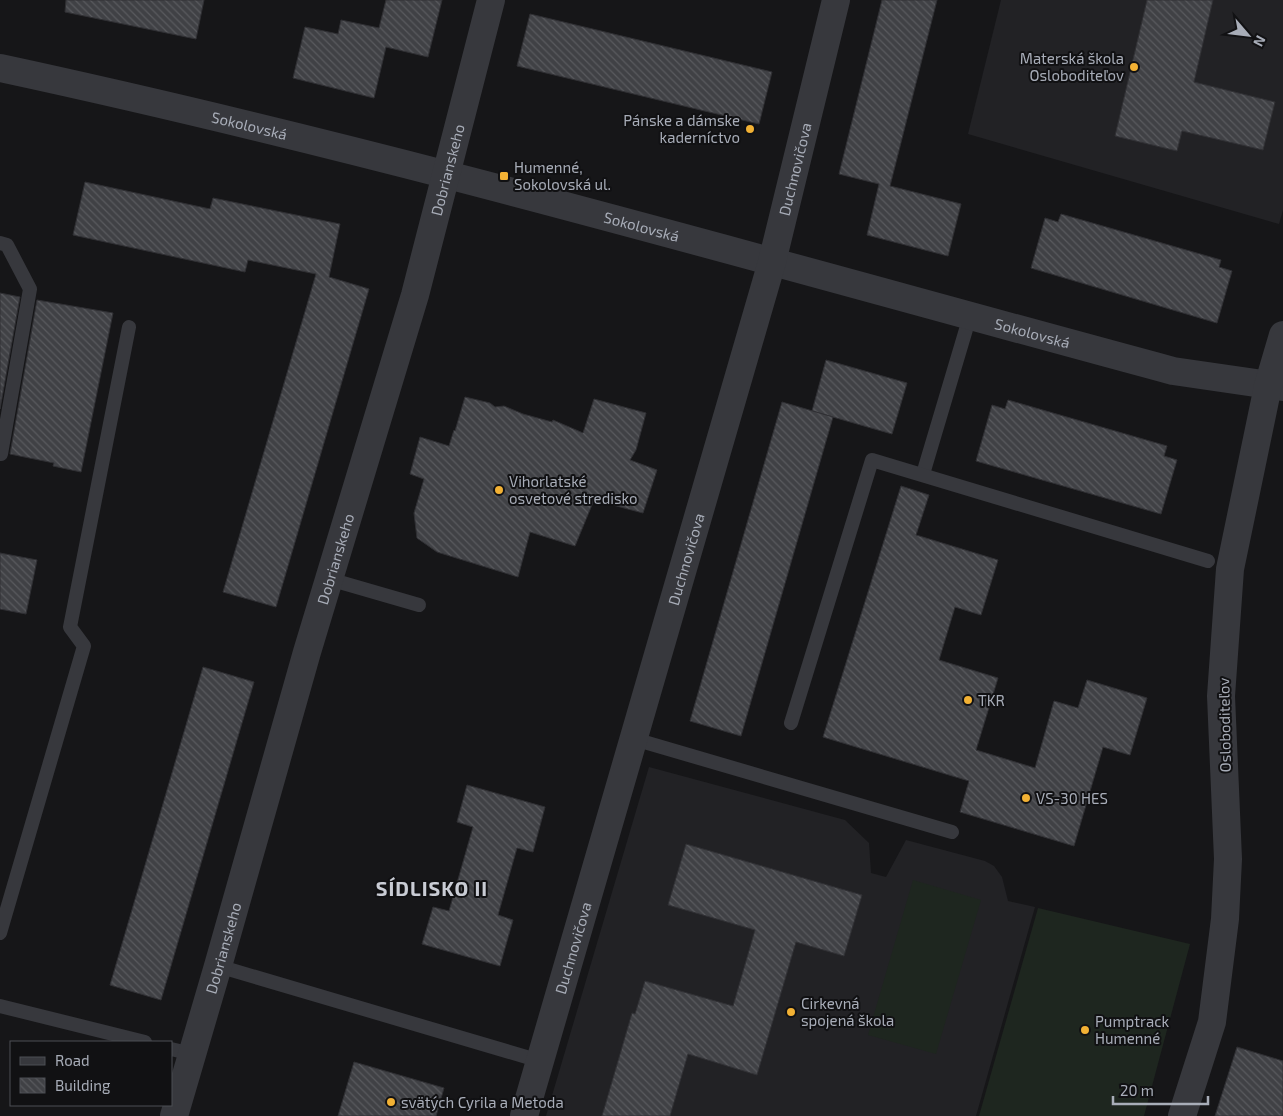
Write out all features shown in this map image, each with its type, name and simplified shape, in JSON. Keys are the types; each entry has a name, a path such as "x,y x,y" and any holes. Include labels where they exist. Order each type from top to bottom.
{"street":[{"name":"Dobrianskeho","path":"174,1116 182,1051 218,966 329,580 415,296 491,0"},
{"name":"Duchnovičova","path":"524,1116 772,262 836,0"},
{"name":"Sokolovská","path":"0,68 242,123 447,175 1173,371 1276,386"},
{"name":"Osloboditeľov","path":"1182,1116 1212,1022 1225,919 1228,836 1221,696 1229,578 1276,386 1283,335"}],"lane":[{"path":"0,243 8,245 30,289 1,454"},
{"path":"923,474 970,316"},
{"path":"0,933 84,646 70,627 129,327"},
{"path":"791,723 872,460 1208,561"},
{"path":"329,580 419,605"},
{"path":"634,739 952,832"},
{"path":"218,966 540,1061"},
{"path":"0,1006 142,1041"}],"shaded area":[{"name":"Materská škola Osloboditeľov","path":"1001,0 1283,0 1283,210 1279,224 968,134"},
{"name":"Cirkevná spojená škola","path":"649,767 845,820 869,843 871,873 886,877 906,840 985,861 994,866 1002,877 1008,901 1035,907 976,1116 546,1116"},
{"path":"913,880 981,900 936,1054 868,1035"},
{"name":"Pumptrack Humenné","path":"1038,908 1190,944 1144,1116 979,1116"}],"building":[{"path":"66,0 204,0 196,39 65,12"},
{"path":"386,0 442,0 428,57 386,47 374,98 293,78 305,27 338,34 341,20 379,28"},
{"path":"882,0 937,0 890,186 961,204 948,256 867,235 879,184 839,174"},
{"path":"1147,0 1213,0 1194,82 1275,102 1263,150 1182,131 1177,151 1115,136"},
{"path":"530,14 772,72 759,124 517,66"},
{"path":"85,182 210,209 213,198 340,224 329,277 369,289 276,607 223,592 316,274 248,260 245,272 73,235"},
{"path":"1061,214 1221,260 1219,267 1232,271 1217,323 1031,268 1045,218 1058,222"},
{"path":"0,293 20,297 0,409"},
{"path":"37,300 113,313 81,472 53,466 54,463 10,454"},
{"path":"826,360 907,383 892,434 812,411"},
{"name":"Vihorlatské osvetové stredisko","path":"465,397 490,403 495,407 504,406 523,414 552,422 553,420 583,433 594,399 646,413 636,450 630,460 657,470 643,513 594,500 575,546 530,532 518,577 437,552 417,538 414,513 424,479 410,474 420,437 449,446"},
{"path":"1008,400 1167,446 1164,456 1177,460 1161,514 976,461 992,405 1005,409"},
{"path":"782,402 833,417 741,736 690,721"},
{"path":"901,486 929,495 916,535 998,560 981,615 955,607 939,660 998,678 976,750 1035,768 1054,701 1078,708 1087,680 1147,698 1130,755 1103,747 1074,846 960,812 969,781 823,737"},
{"path":"0,553 37,560 26,614 0,609"},
{"path":"203,667 254,682 161,1000 110,985"},
{"path":"467,785 545,807 533,852 517,848 498,915 513,920 500,966 422,944 433,907 449,911 473,827 457,822"},
{"name":"Cirkevná spojená škola","path":"686,844 862,895 844,956 796,942 757,1075 688,1054 670,1116 602,1116 632,1013 635,1014 645,981 733,1006 755,930 668,905"},
{"path":"1237,1047 1283,1061 1283,1116 1215,1116"},
{"name":"svätých Cyrila a Metoda","path":"354,1062 444,1088 436,1116 338,1116"}],"place":[{"name":"Materská škola Osloboditeľov","path":"1134,67"},
{"name":"Pánske a dámske kaderníctvo","path":"750,129"},
{"name":"Humenné, Sokolovská ul.","path":"504,176"},
{"name":"Vihorlatské osvetové stredisko","path":"499,490"},
{"name":"TKR","path":"968,700"},
{"name":"VS-30 HES","path":"1026,798"},
{"name":"Cirkevná spojená škola","path":"791,1012"},
{"name":"Pumptrack Humenné","path":"1085,1030"},
{"name":"svätých Cyrila a Metoda","path":"391,1102"}],"district":[{"name":"SÍDLISKO II","path":"432,888"}]}
